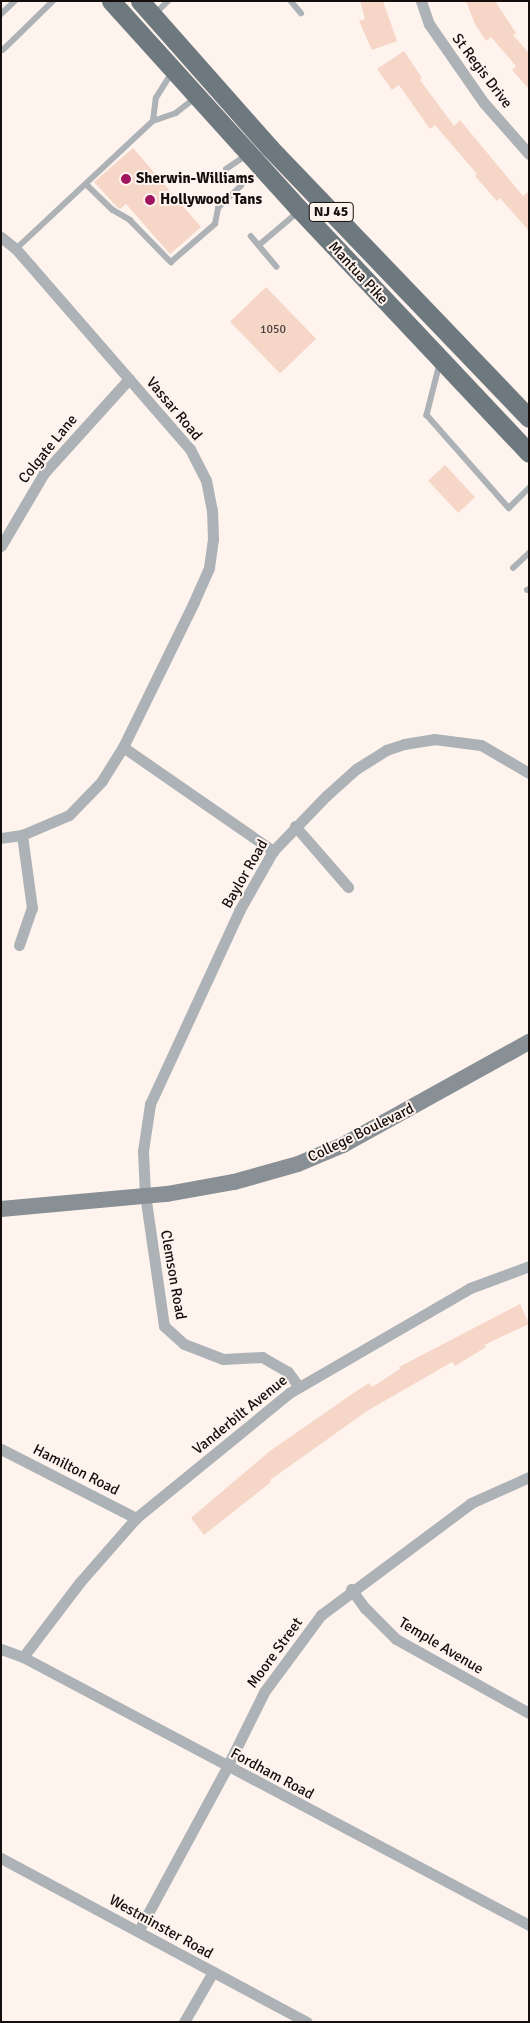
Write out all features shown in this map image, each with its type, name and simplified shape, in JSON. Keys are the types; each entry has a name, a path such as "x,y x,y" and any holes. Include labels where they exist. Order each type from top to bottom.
{"main road":[{"name":"Mantua Pike","path":"111,1 248,154 441,362 529,453"},
{"name":"Mantua Pike","path":"140,1 270,148 529,418"}],"street":[{"name":"St Regis Drive","path":"421,1 429,24 478,95 529,154"},
{"name":"Vassar Road","path":"1,237 16,249 190,449 206,480 212,510 213,539 209,568 124,747 87,800 68,815 22,835 1,838"},
{"name":"Colgate Lane","path":"1,546 44,473 129,379"},
{"name":"Baylor Road","path":"144,1194 143,1151 150,1104 240,911 272,851 295,826 356,769 404,744 434,739 481,745 529,773"},
{"path":"124,747 272,851"},
{"path":"295,826 348,887"},
{"path":"19,945 32,908 22,835"},
{"name":"College Boulevard","path":"1,1209 144,1194 167,1194 234,1182 298,1164 351,1141 529,1042"},
{"name":"Clemson Road","path":"144,1194 164,1326 184,1344 223,1359 262,1357 288,1372 299,1387"},
{"name":"Vanderbilt Avenue","path":"23,1657 80,1582 136,1518 299,1387 470,1288 529,1266"},
{"name":"Hamilton Road","path":"1,1449 136,1518"},
{"name":"Moore Street","path":"139,1930 227,1768 264,1692 321,1615 351,1589 471,1503 529,1477"},
{"name":"Temple Avenue","path":"351,1589 364,1608 396,1639 529,1713"},
{"name":"Fordham Road","path":"1,1649 23,1657 227,1768 529,1924"},
{"name":"Westminster Road","path":"1,1858 139,1930 307,2022"},
{"path":"184,2022 213,1972"}],"lane":[{"path":"1,14 15,1"},
{"path":"3,50 53,1"},
{"path":"153,16 168,1"},
{"path":"291,1 301,13"},
{"path":"153,121 156,98 173,70"},
{"path":"16,249 153,121 176,113 197,97"},
{"path":"226,169 248,154"},
{"path":"86,184 113,210 130,220 172,262 215,224 218,208 241,186"},
{"path":"259,245 300,210"},
{"path":"251,236 277,267"},
{"path":"441,362 427,415 509,508 529,488"},
{"path":"513,568 529,553"}],"building":[{"path":"360,1 383,1 397,41 372,50 359,21 365,19"},
{"path":"466,1 495,1 516,33 513,35 529,53 529,89 512,70 516,66 491,37 486,41 475,24"},
{"path":"404,51 422,78 420,80 454,126 460,120 523,196 529,191 529,231 500,198 497,201 475,176 477,174 435,125 430,129 399,85 392,90 377,69"},
{"path":"133,148 201,227 170,254 126,204 120,209 94,182"},
{"path":"266,287 316,339 280,374 230,322"},
{"path":"445,465 475,497 458,513 428,481"},
{"path":"520,1304 529,1324 484,1345 486,1347 455,1366 452,1362 367,1411 270,1480 271,1482 204,1535 191,1518 270,1451 355,1392 369,1383 372,1387 400,1369 399,1367"}],"place":[{"name":"Sherwin-Williams","path":"126,179"},
{"name":"Hollywood Tans","path":"150,200"}]}
